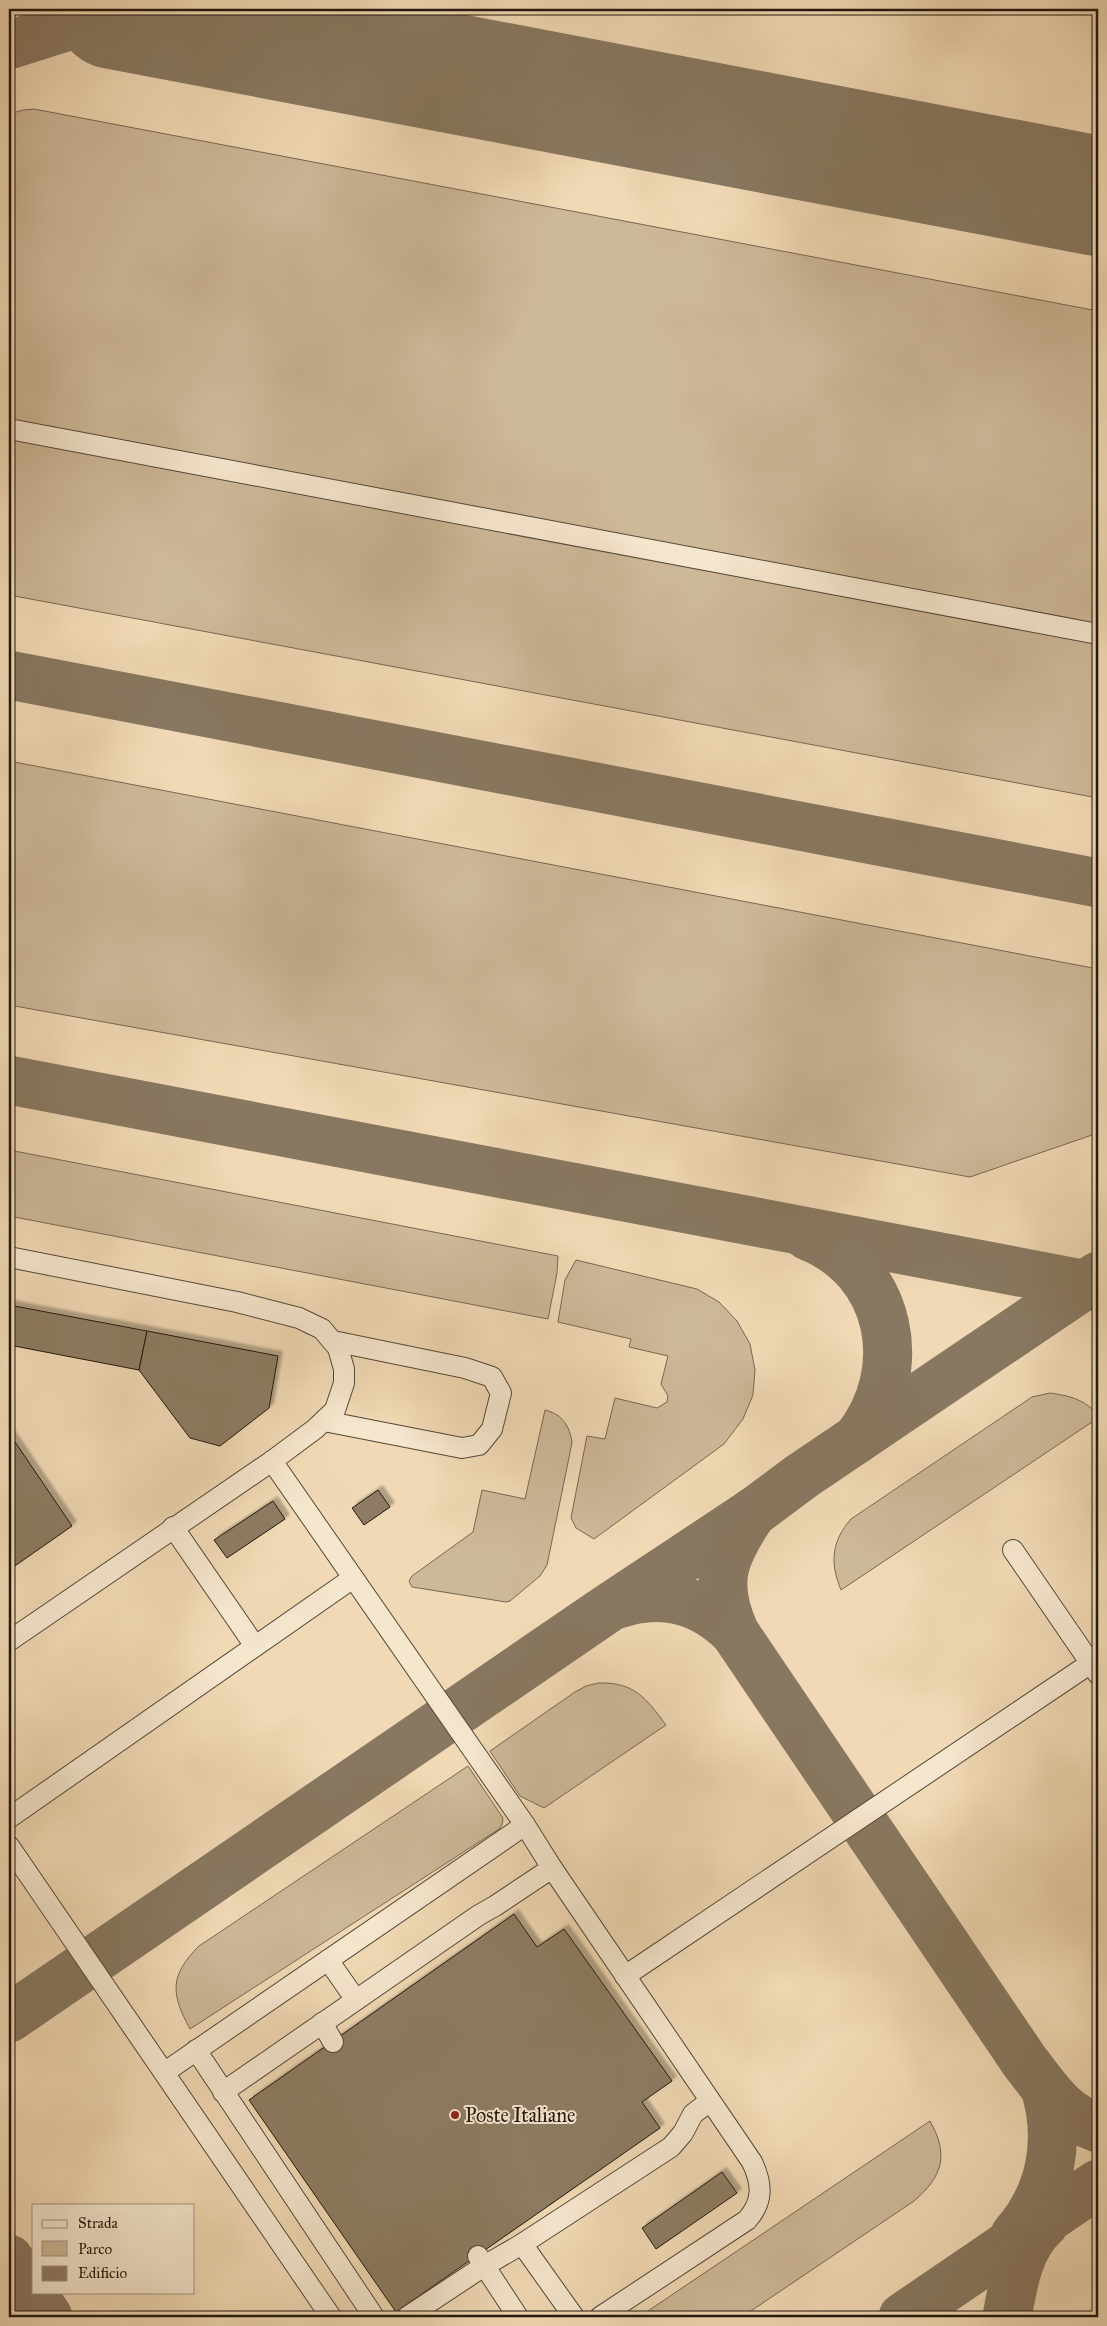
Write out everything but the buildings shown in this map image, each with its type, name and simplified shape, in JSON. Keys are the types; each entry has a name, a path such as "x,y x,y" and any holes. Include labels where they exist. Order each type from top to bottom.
{"lane":[{"path":"9,429 1098,634"},
{"path":"9,1257 237,1302 299,1318 322,1329 338,1348 344,1369 344,1383 335,1410 324,1420 272,1461 9,1641"},
{"path":"324,1420 462,1448 479,1445 492,1429 501,1393 492,1377 465,1368 333,1342"},
{"path":"272,1461 525,1825 624,1976 752,2162 760,2179 761,2190 758,2203 747,2220 600,2317"},
{"path":"173,1528 255,1646"},
{"path":"624,1976 1094,1669 1013,1550"},
{"path":"9,1818 353,1578"},
{"path":"165,2072 525,1825"},
{"path":"9,1846 331,2317"},
{"path":"223,2092 479,1915 552,1868"},
{"path":"328,1960 356,2000"},
{"path":"322,2023 334,2042"},
{"path":"196,2050 374,2317"},
{"path":"407,2317 481,2261 522,2244 671,2147 683,2134 693,2114 710,2102"},
{"path":"522,2244 574,2317"},
{"path":"481,2261 518,2317"}],"green space":[{"path":"34,109 1098,311 1098,798 9,595 9,114"},
{"path":"9,761 1098,969 1098,1133 970,1177 9,1005"},
{"path":"9,1150 558,1256 557,1273 548,1319 9,1216"},
{"path":"576,1260 697,1289 719,1302 737,1321 750,1344 755,1370 753,1395 743,1419 724,1444 594,1539 576,1528 571,1518 587,1436 605,1439 615,1398 657,1408 667,1402 668,1396 661,1384 668,1356 629,1347 631,1339 558,1322 565,1280"},
{"path":"1050,1393 1070,1397 1082,1402 1098,1415 1098,1418 841,1590 835,1571 834,1553 839,1536 851,1519 1032,1397"},
{"path":"545,1410 556,1414 564,1422 572,1443 547,1565 540,1576 510,1601 506,1602 412,1587 409,1581 412,1576 473,1532 482,1490 525,1499"},
{"path":"599,1683 621,1685 638,1694 652,1707 666,1725 544,1808 520,1796 490,1751 575,1692 586,1686"},
{"path":"468,1766 503,1818 499,1829 190,2029 179,2005 176,1986 182,1967 199,1946"},
{"path":"930,2121 940,2144 941,2155 937,2174 924,2192 914,2201 742,2317 639,2317"}],"taxiway":[{"path":"9,45 72,25 119,19 200,25"},
{"path":"9,675 1098,883"},
{"path":"9,1080 1098,1287"},
{"path":"808,1236 837,1252 859,1272 875,1297 885,1324 888,1353 884,1383 874,1412 857,1439"},
{"path":"9,2018 1098,1276"},
{"path":"735,1633 724,1599 724,1570 734,1542 753,1512"},
{"path":"615,1605 648,1598 680,1600 709,1612 735,1633 1025,2062 1064,2109 1098,2128"},
{"path":"1015,2235 1037,2202 1050,2166 1052,2128 1045,2088"},
{"path":"903,2317 1098,2184"},
{"path":"1007,2317 1014,2280 1022,2255 1035,2233 1044,2224"},
{"path":"9,2259 32,2293"},
{"path":"33,2294 48,2317"}],"runway":[{"path":"114,9 1098,196"}],"place":[{"name":"Poste Italiane","path":"455,2115"}]}
